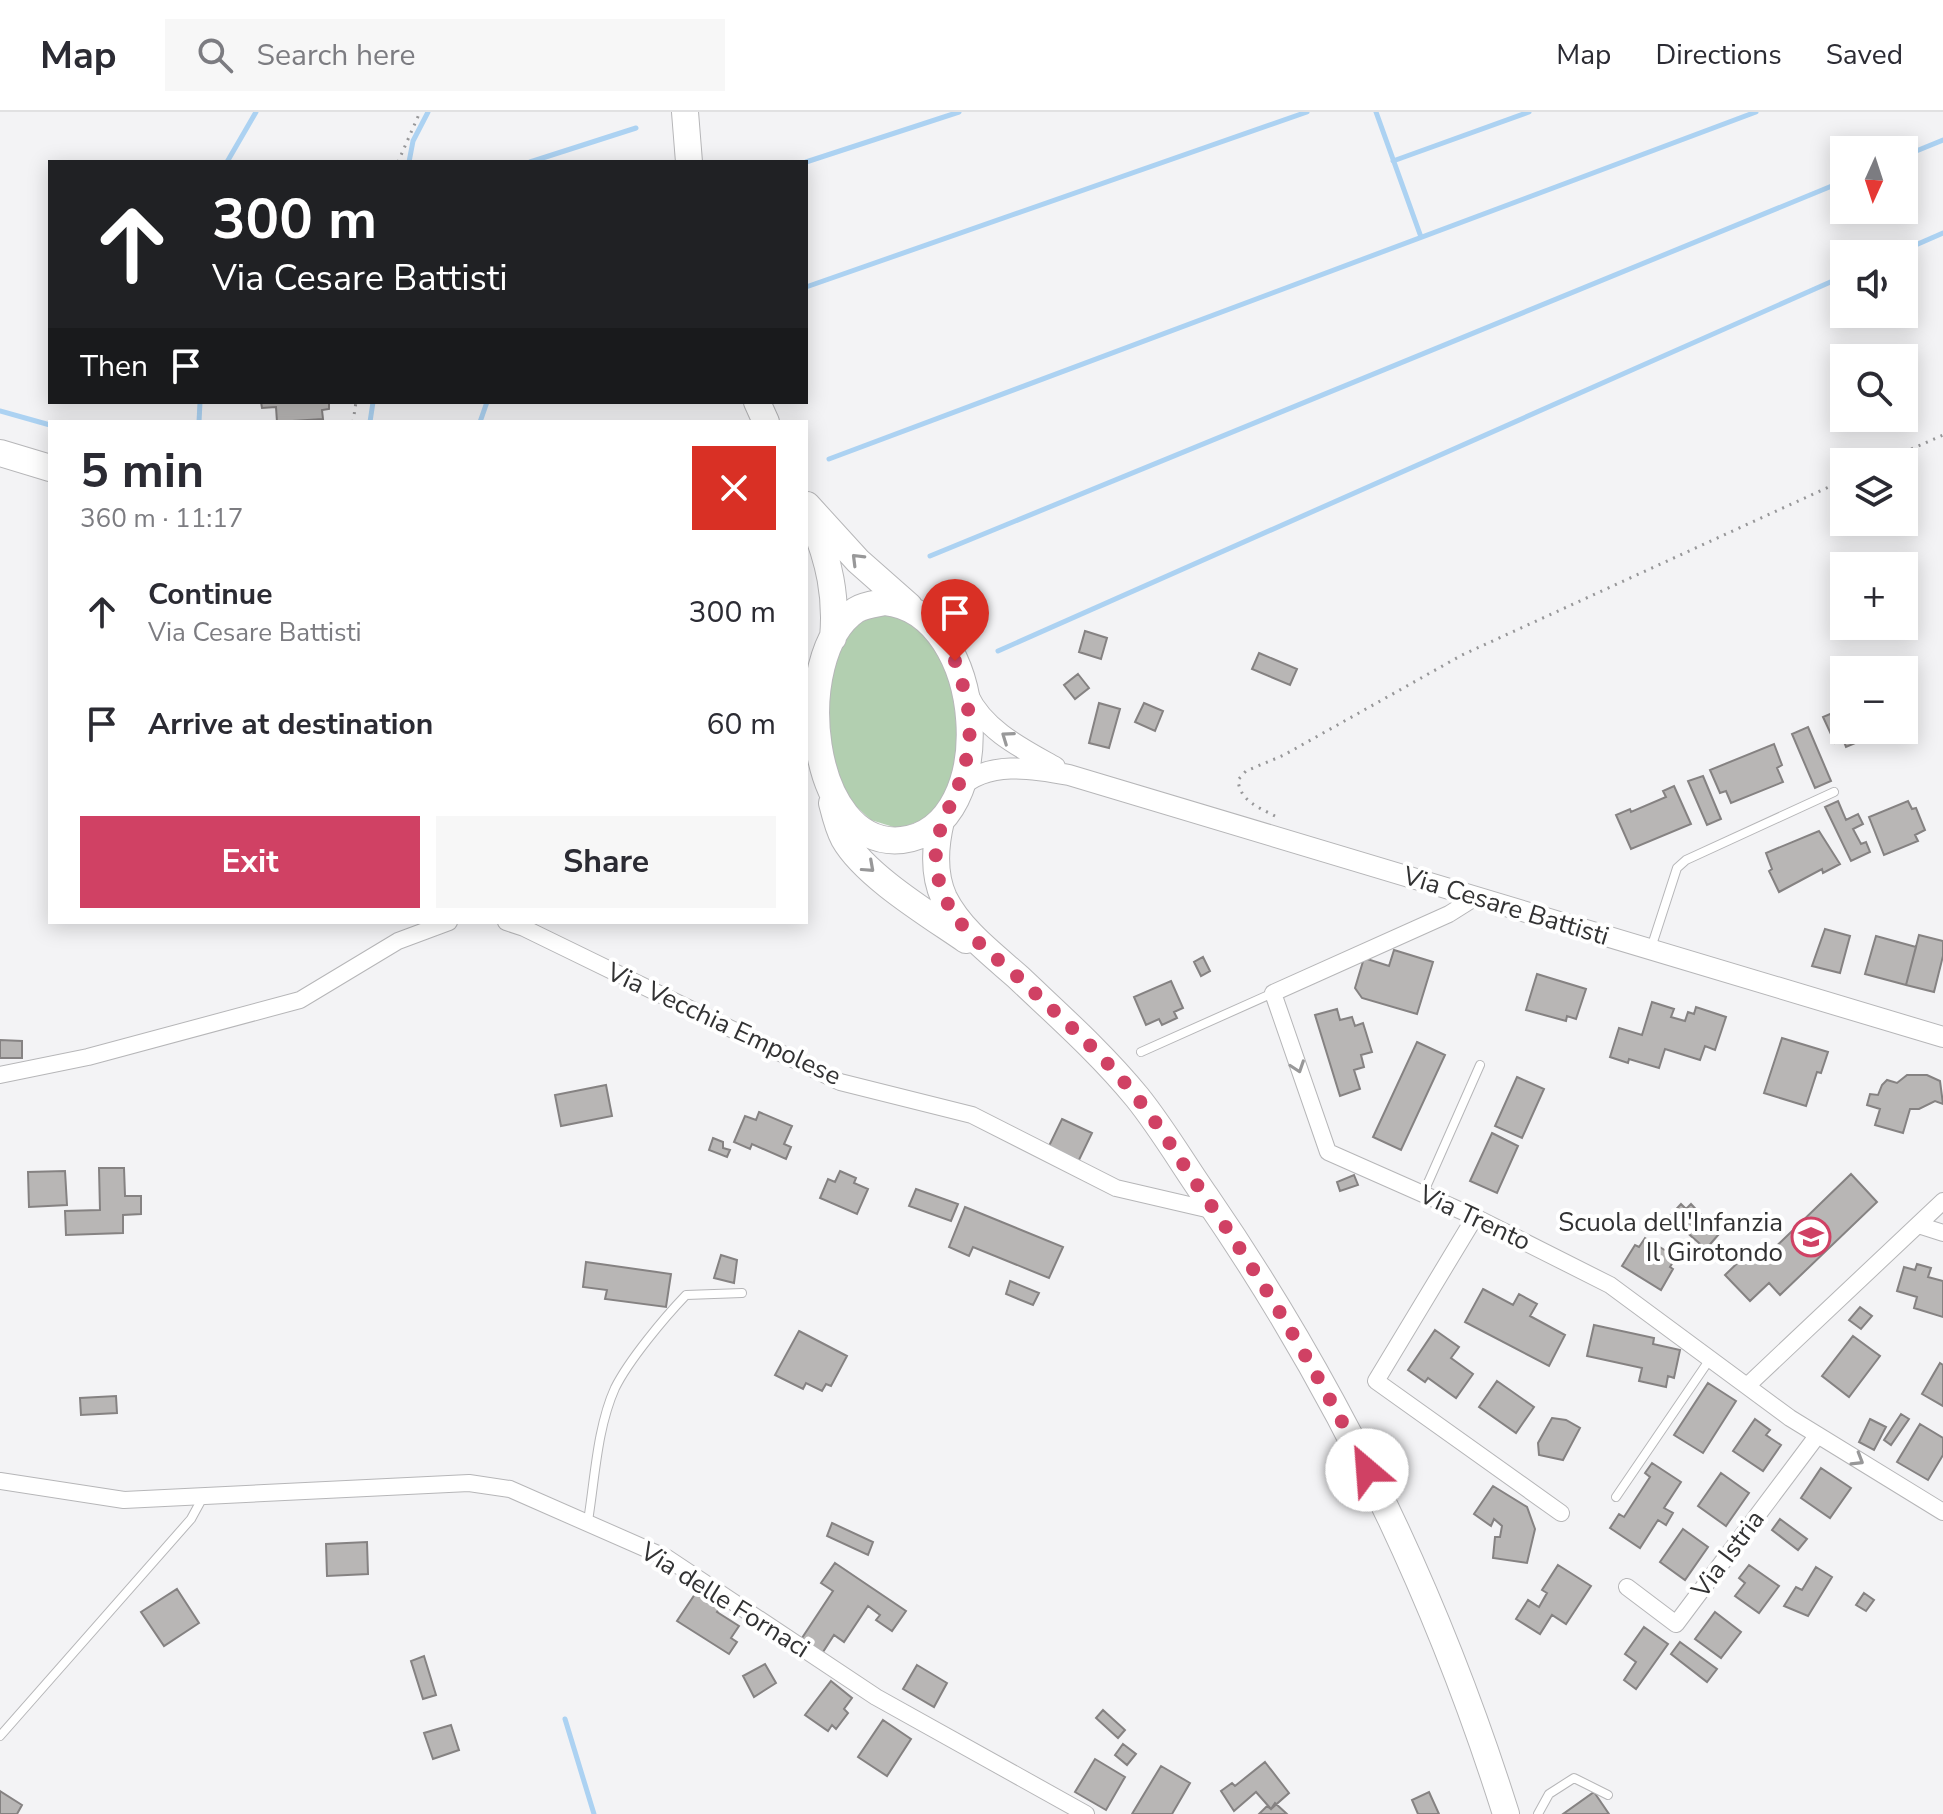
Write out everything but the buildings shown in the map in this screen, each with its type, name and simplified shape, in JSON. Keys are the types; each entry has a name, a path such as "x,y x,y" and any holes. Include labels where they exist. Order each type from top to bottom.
{"main road":[{"path":"685,112 689,160"},
{"path":"0,453 48,467"},
{"name":"Via Cesare Battisti","path":"808,506 858,561 939,631 955,661 970,716 970,740 958,789 941,821"},
{"path":"808,509 831,572 835,611 821,655 815,712 823,770 839,828 852,851 894,888 1011,972"},
{"path":"821,655 843,621 857,609 885,602 912,609"},
{"path":"808,738 838,804 853,822 882,838 900,840 917,836 941,821"},
{"path":"941,821 936,855 944,897 975,939 1079,1034 1128,1087 1266,1287 1342,1421 1403,1543 1451,1658 1506,1814"}],"street":[{"name":"Via Cesare Battisti","path":"962,681 977,713 987,723 1069,775"},
{"name":"Via Cesare Battisti","path":"958,789 970,778 998,770 1039,769 1069,775 1943,1037"},
{"path":"1273,993 1449,914 1476,897"},
{"path":"0,1075 88,1057 300,1000 398,941 444,924"},
{"name":"Via Vecchia Empolese","path":"512,924 840,1082 972,1115 1116,1188 1216,1212"},
{"name":"Via Trento","path":"1273,993 1328,1152 1475,1217 1610,1285 1817,1436 1943,1512"},
{"path":"1747,1386 1943,1201"},
{"path":"1475,1217 1376,1381 1561,1513"},
{"path":"1918,1225 1943,1233"},
{"name":"Via Istria","path":"1627,1587 1676,1624 1817,1436"},
{"name":"Via delle Fornaci","path":"0,1481 124,1500 469,1483 510,1489 667,1558 876,1697 1086,1814"}],"lane":[{"path":"1651,949 1677,868 1686,860 1834,792"},
{"path":"1141,1052 1273,993"},
{"path":"1423,1194 1480,1065"},
{"path":"588,1521 604,1422 616,1387 667,1315 686,1295 742,1293"},
{"path":"1616,1497 1711,1358"},
{"path":"0,1736 191,1519 203,1496"},
{"path":"1538,1814 1549,1794 1574,1778 1608,1795"}],"path":[{"path":"399,160 420,112"},
{"path":"1914,448 1943,435"},
{"path":"1284,820 1246,800 1239,789 1238,780 1246,771 1284,755 1462,655 1830,486"}],"green space":[{"path":"885,614 901,619 928,638 945,668 955,711 956,757 944,797 930,815 900,829 871,820 847,798 833,764 827,688 842,643 862,619"}],"waterway":[{"path":"228,160 256,112"},
{"path":"409,160 413,141 428,112"},
{"path":"808,161 959,112"},
{"path":"808,286 1307,112"},
{"path":"1376,112 1421,237"},
{"path":"1393,161 1529,112"},
{"path":"829,459 1756,112"},
{"path":"536,160 636,128"},
{"path":"1918,150 1943,140"},
{"path":"930,556 1830,187"},
{"path":"1918,244 1943,233"},
{"path":"998,651 1830,282"},
{"path":"199,420 200,404"},
{"path":"370,420 373,404"},
{"path":"481,420 486,404"},
{"path":"0,411 48,424"},
{"path":"565,1719 594,1814"}],"place":[{"name":"Scuola dell'Infanzia Il Girotondo","path":"1811,1237"}],"route":[{"path":"955,661 970,716 970,740 958,789 941,821 936,842 937,873 944,897 975,939 1079,1034 1138,1099 1266,1287 1367,1470"}]}
